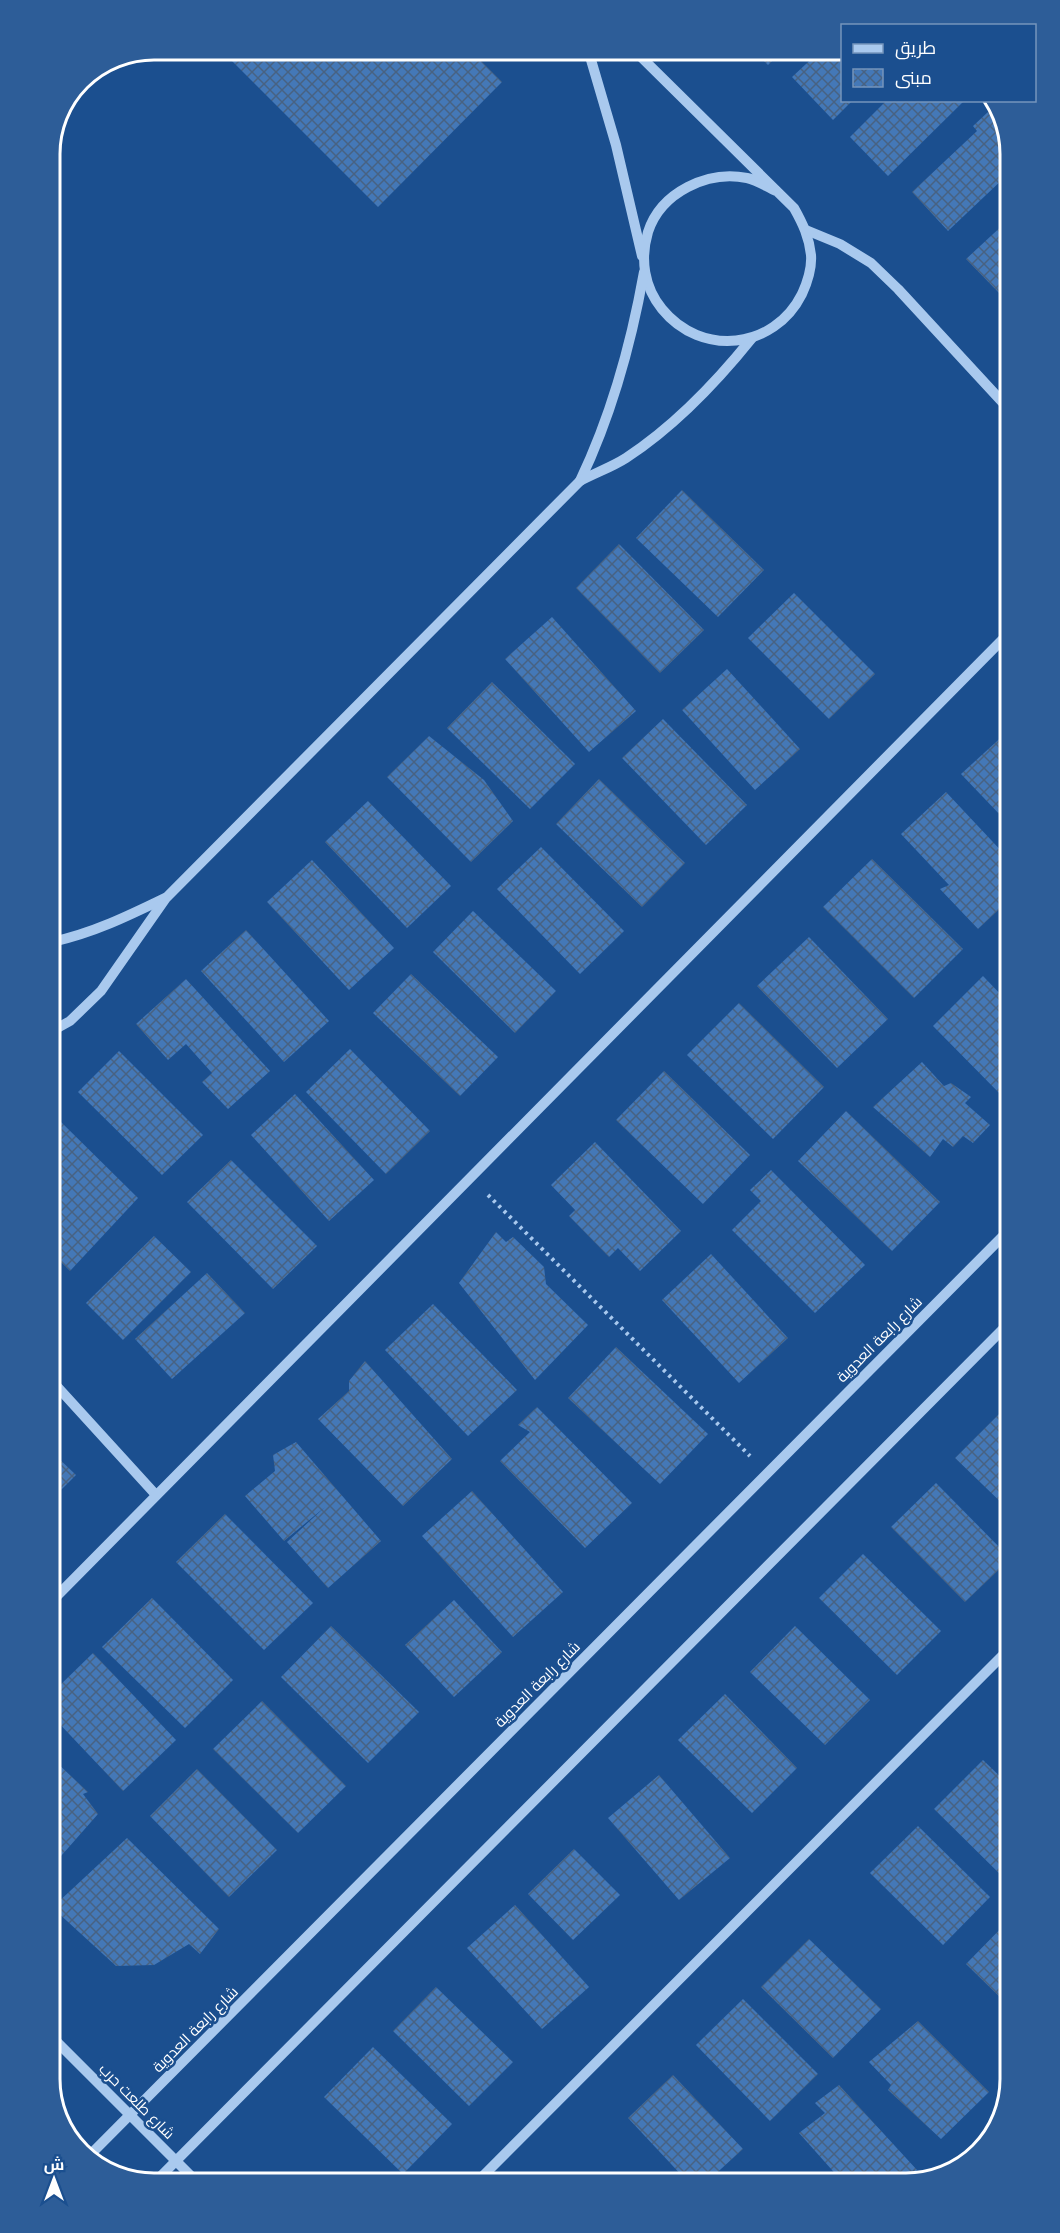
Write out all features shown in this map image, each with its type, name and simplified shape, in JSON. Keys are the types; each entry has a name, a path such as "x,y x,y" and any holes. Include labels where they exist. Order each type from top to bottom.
{"street":[{"path":"592,60 616,145 644,266 654,298 672,320 696,336 723,342 752,338 776,326 795,308 807,283 810,266 811,257 806,230 794,208 644,60"},
{"path":"580,481 600,438 615,397 637,314 649,230 664,204 688,185 718,176 748,178 776,191"},
{"path":"806,230 840,244 871,263 1000,400"},
{"path":"60,1026 69,1021 101,991 165,898 580,481 624,459 660,434 716,381 752,338"},
{"path":"60,1593 1000,642"},
{"path":"60,940 107,926 165,898"},
{"name":"شارع رابعة العدوية","path":"94,2151 1000,1239"},
{"path":"164,2173 1000,1332"},
{"path":"60,1390 156,1496"},
{"path":"487,2173 1000,1657"},
{"name":"شارع طلعت حرب","path":"60,2045 188,2173"}],"path":[{"path":"470,1177 767,1473"}],"building":[{"path":"231,60 480,60 502,82 378,207"},
{"path":"763,60 773,60 768,65"},
{"path":"810,60 841,60 841,102 851,102 833,120 792,77"},
{"path":"885,102 963,102 888,176 850,137"},
{"path":"988,112 992,116 999,142 1000,182 948,231 912,192 977,131 973,126"},
{"path":"1000,228 1000,294 966,259"},
{"path":"682,490 764,570 718,617 636,538"},
{"path":"619,544 704,630 660,673 576,588"},
{"path":"794,593 875,674 829,719 748,638"},
{"path":"552,617 636,711 589,752 505,659"},
{"path":"727,669 800,749 755,790 682,710"},
{"path":"492,682 575,764 530,809 447,728"},
{"path":"663,719 747,805 706,845 622,758"},
{"path":"429,736 484,780 513,821 471,862 387,777"},
{"path":"1000,738 1000,815 961,774"},
{"path":"599,779 685,863 642,907 556,824"},
{"path":"946,792 1000,850 1000,909 978,929 940,889 949,885 901,834"},
{"path":"368,801 451,886 407,928 325,842"},
{"path":"541,847 624,931 580,974 497,889"},
{"path":"872,859 963,949 914,998 823,907"},
{"path":"312,860 394,948 349,990 267,902"},
{"path":"473,911 556,991 515,1033 433,952"},
{"path":"246,930 329,1021 284,1062 201,971"},
{"path":"809,937 888,1019 837,1068 757,986"},
{"path":"411,974 498,1057 460,1096 373,1013"},
{"path":"983,976 1000,994 1000,1094 933,1026"},
{"path":"186,979 270,1071 228,1109 202,1082 212,1073 186,1044 168,1060 136,1024"},
{"path":"739,1003 824,1087 773,1139 687,1055"},
{"path":"350,1049 430,1131 386,1174 306,1092"},
{"path":"119,1051 203,1135 162,1175 78,1092"},
{"path":"922,1062 944,1086 951,1083 971,1097 965,1103 990,1125 973,1143 963,1136 953,1147 943,1139 930,1157 873,1107"},
{"path":"664,1071 750,1155 703,1204 616,1120"},
{"path":"295,1094 374,1180 329,1221 251,1135"},
{"path":"846,1111 940,1202 892,1251 798,1161"},
{"path":"60,1121 138,1198 70,1271 60,1261"},
{"path":"595,1142 681,1231 640,1271 618,1248 609,1257 569,1216 575,1210 551,1185"},
{"path":"231,1160 317,1246 273,1289 187,1202"},
{"path":"771,1170 865,1265 815,1313 732,1230 761,1201 750,1190"},
{"path":"496,1232 506,1242 513,1237 544,1267 546,1284 588,1325 535,1380 459,1283"},
{"path":"154,1236 191,1272 123,1340 86,1303"},
{"path":"711,1254 788,1338 739,1383 662,1300"},
{"path":"207,1273 245,1313 172,1379 135,1339"},
{"path":"433,1304 517,1390 468,1436 385,1350"},
{"path":"616,1347 708,1434 660,1484 568,1398"},
{"path":"365,1361 452,1459 403,1506 318,1419 349,1391 349,1381"},
{"path":"537,1407 632,1503 585,1548 500,1461 530,1432 518,1425"},
{"path":"1000,1413 1000,1501 955,1458"},
{"path":"296,1442 381,1541 328,1588 287,1542 325,1507 284,1541 245,1496 275,1471 273,1455"},
{"path":"60,1460 76,1475 60,1491"},
{"path":"936,1483 1000,1548 1000,1569 965,1602 891,1527"},
{"path":"472,1491 563,1592 513,1637 422,1536"},
{"path":"225,1514 313,1603 264,1650 176,1562"},
{"path":"863,1554 941,1631 897,1675 819,1598"},
{"path":"152,1598 233,1680 185,1728 102,1647"},
{"path":"454,1600 502,1652 454,1697 405,1645"},
{"path":"331,1626 419,1712 368,1763 281,1677"},
{"path":"795,1626 870,1700 825,1745 750,1672"},
{"path":"93,1653 176,1740 123,1791 60,1724 60,1685"},
{"path":"725,1694 797,1768 752,1813 678,1740"},
{"path":"262,1701 346,1786 298,1833 213,1749"},
{"path":"983,1760 1000,1776 1000,1874 934,1809"},
{"path":"60,1766 88,1792 83,1794 98,1814 60,1857"},
{"path":"197,1769 277,1850 229,1897 150,1816"},
{"path":"659,1775 730,1858 679,1900 608,1818"},
{"path":"918,1826 990,1897 943,1945 870,1873"},
{"path":"127,1838 219,1929 200,1954 189,1944 154,1965 116,1966 60,1915 60,1900"},
{"path":"574,1849 620,1895 573,1940 528,1894"},
{"path":"515,1905 589,1987 542,2029 467,1948"},
{"path":"1000,1929 1000,1997 966,1964"},
{"path":"809,1939 881,2009 833,2058 761,1987"},
{"path":"436,1987 513,2062 469,2106 393,2031"},
{"path":"743,1999 818,2074 770,2121 696,2045"},
{"path":"918,2021 989,2092 941,2139 888,2090 891,2085 869,2062"},
{"path":"373,2047 452,2124 402,2173 324,2097"},
{"path":"673,2075 743,2149 717,2173 679,2173 628,2118"},
{"path":"839,2085 917,2170 906,2173 835,2173 799,2133 825,2113 815,2103"}]}
